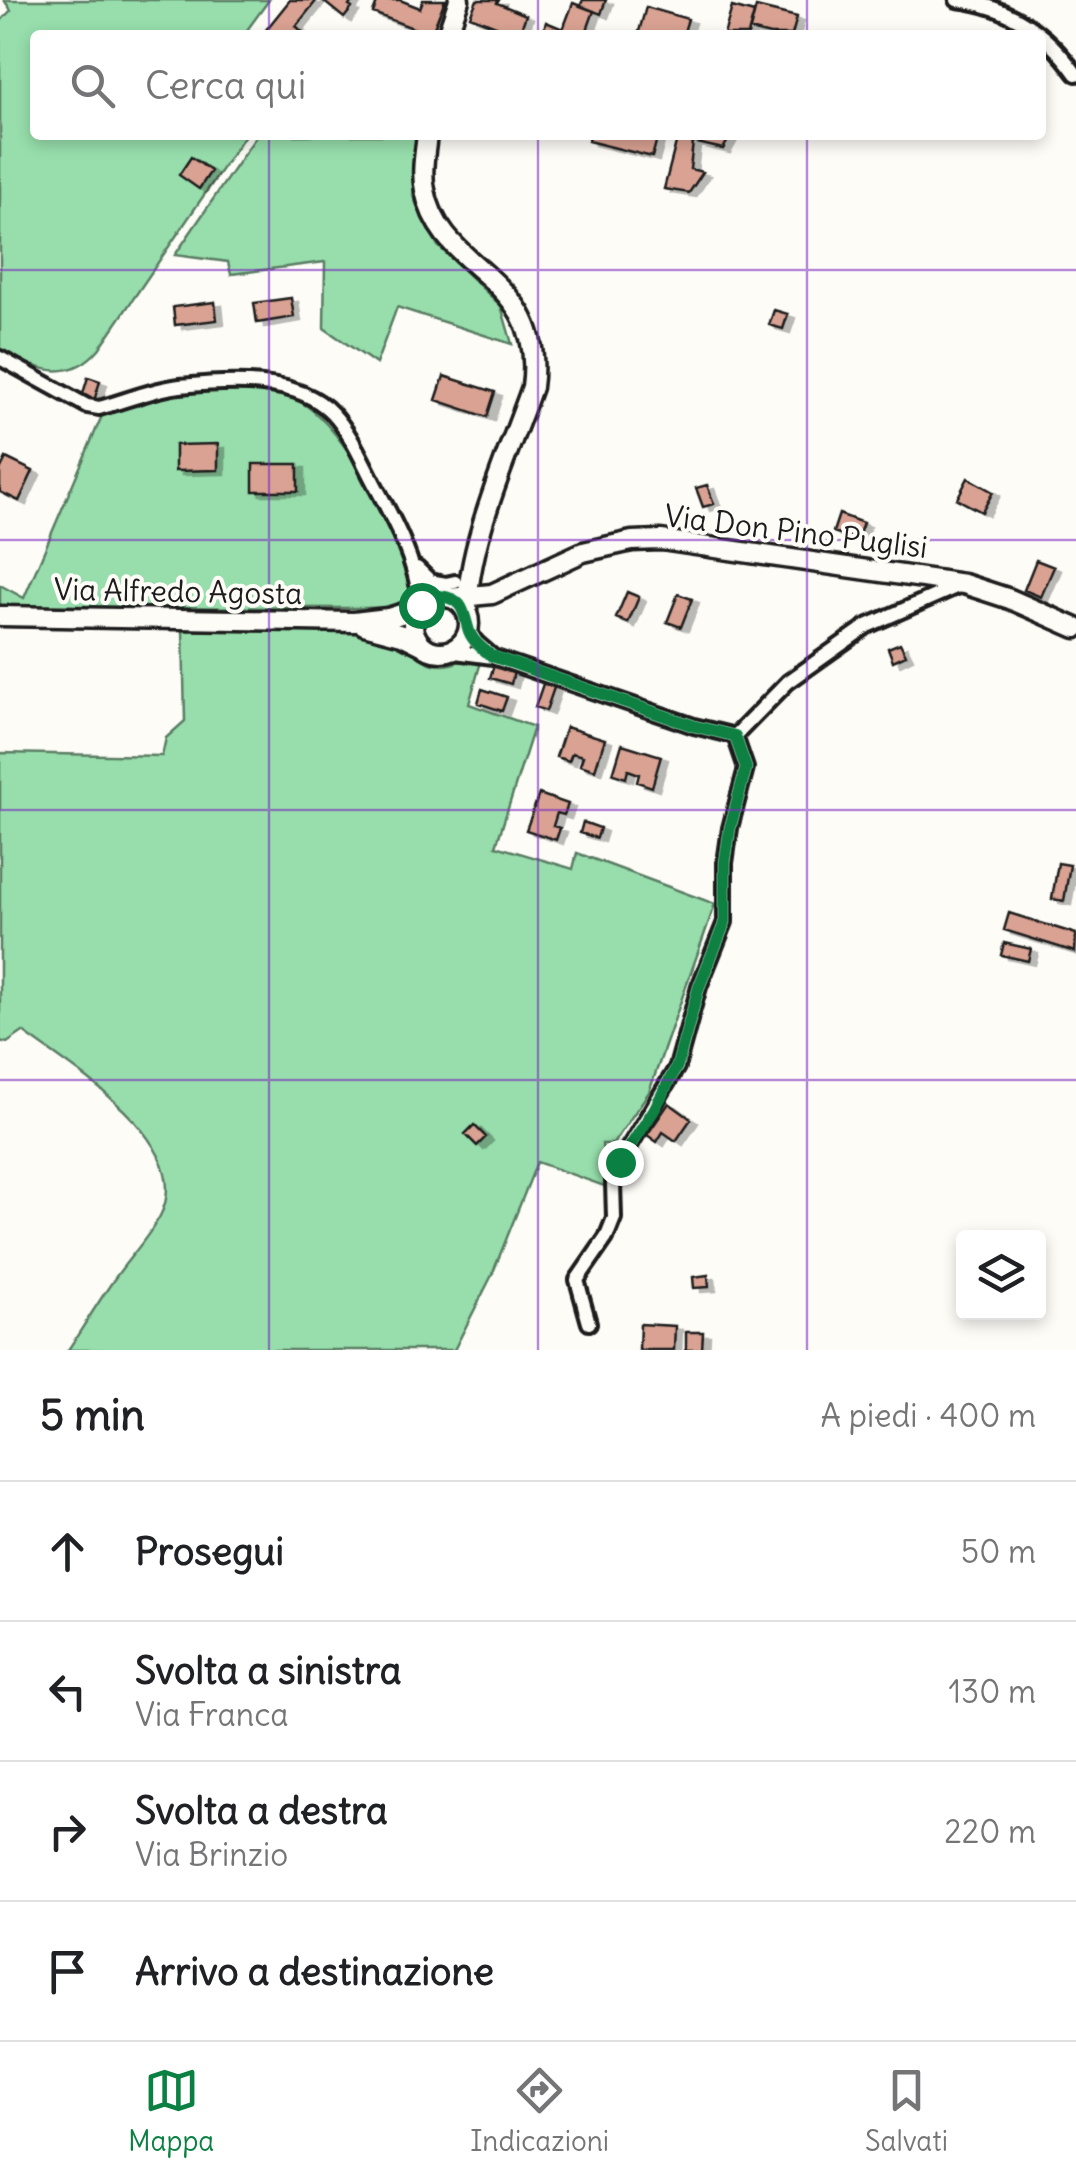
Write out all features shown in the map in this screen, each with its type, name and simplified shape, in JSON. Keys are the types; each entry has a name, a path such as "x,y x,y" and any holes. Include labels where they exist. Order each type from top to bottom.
{"street":[{"path":"448,30 459,0"},
{"path":"957,0 1002,10 1035,30"},
{"path":"1046,39 1076,74"},
{"path":"424,646 413,625 447,602 478,543 532,387 532,348 528,326 518,306 444,233 433,213 424,191 427,140"},
{"path":"0,358 87,406 100,408 178,386 272,384 312,396 351,439 414,564 476,642 492,656"},
{"name":"Via Don Pino Puglisi","path":"510,588 583,552 632,541 661,540 964,584 1010,598 1076,628"},
{"path":"414,564 447,602 461,643 448,650"},
{"path":"735,736 788,682 867,626 964,584"},
{"path":"447,602 484,608 510,588"},
{"name":"Via Alfredo Agosta","path":"0,616 354,622 388,618 510,588"},
{"name":"Via Alfredo Agosta","path":"354,622 402,635 440,652 448,650"},
{"path":"448,650 492,656 694,726 735,736"},
{"path":"590,1323 576,1280 606,1238 614,1218 614,1182 620,1162 677,1066 699,987 725,922 725,862 746,768 735,736"}],"green space":[{"path":"4,0 269,0 247,30 30,30 30,140 242,140 99,349 76,367 64,370 39,368 0,350 0,22 11,10"},
{"path":"254,140 418,140 413,196 423,219 438,246 501,306 512,344 397,307 376,364 324,328 325,262 231,274 228,262 175,255"},
{"path":"226,391 287,396 313,410 330,427 361,472 411,563 413,589 407,601 367,608 0,607 0,585 24,598 104,411 173,394"},
{"path":"183,630 387,632 434,664 482,658 469,704 534,727 496,846 573,869 577,853 715,904 649,1092 613,1144 602,1144 607,1187 537,1162 492,1275 454,1350 68,1350 160,1216 167,1189 161,1162 146,1135 124,1110 23,1032 7,1043 0,1041 0,753 162,756 166,738 185,721"}],"building":[{"path":"290,0 317,0 296,26 300,30 266,30"},
{"path":"322,0 353,0 349,6 352,8 344,18"},
{"path":"378,0 400,0 420,8 423,0 445,0 433,30 418,30 373,13"},
{"path":"477,0 499,0 497,3 526,15 521,30 506,30 470,16"},
{"path":"583,0 606,0 601,14 580,6"},
{"path":"573,3 594,11 587,30 544,30 546,22 563,29"},
{"path":"646,7 688,19 685,30 639,30"},
{"path":"732,7 754,13 749,30 725,30"},
{"path":"756,7 797,17 793,30 750,30"},
{"path":"588,140 657,140 652,157"},
{"path":"677,140 728,140 723,149 693,142 690,169 703,172 689,193 664,189"},
{"path":"191,157 211,171 199,189 179,175"},
{"path":"291,298 294,317 257,323 254,303"},
{"path":"215,302 217,320 175,325 173,307"},
{"path":"774,310 788,314 783,329 769,325"},
{"path":"444,376 495,392 487,417 436,400"},
{"path":"88,377 100,381 94,401 82,397"},
{"path":"218,444 218,470 175,471 175,445"},
{"path":"6,458 33,471 19,501 0,492 0,470"},
{"path":"253,464 298,464 298,491 253,491"},
{"path":"968,478 993,492 982,512 957,499"},
{"path":"707,485 714,504 703,507 696,488"},
{"path":"839,514 863,523 857,540 833,532"},
{"path":"1036,560 1054,567 1041,597 1024,590"},
{"path":"627,592 639,597 628,623 616,618"},
{"path":"678,594 692,599 681,627 667,622"},
{"path":"900,643 906,655 893,661 888,648"},
{"path":"494,665 514,671 511,684 490,678"},
{"path":"544,681 555,685 546,711 535,707"},
{"path":"482,689 507,697 502,711 478,703"},
{"path":"566,727 605,739 595,770 580,765 583,756 572,753 569,761 556,757"},
{"path":"622,744 661,756 652,787 637,782 639,774 628,770 626,778 613,774"},
{"path":"539,794 568,804 564,815 557,813 553,826 560,828 556,840 526,830"},
{"path":"583,822 600,828 597,838 580,833"},
{"path":"1058,863 1070,865 1064,901 1052,899"},
{"path":"1009,913 1076,934 1075,952 1004,930"},
{"path":"1004,943 1031,949 1028,961 1001,955"},
{"path":"669,1103 691,1119 676,1141 663,1132 657,1142 647,1135"},
{"path":"474,1125 486,1137 477,1146 465,1134"},
{"path":"708,1275 709,1287 694,1288 693,1277"},
{"path":"640,1324 675,1326 674,1350 639,1350"},
{"path":"686,1332 703,1332 702,1350 686,1350"}],"route":[{"path":"421,605 433,597 448,597 463,607 468,629 492,656 694,726 735,736 744,757 746,768 725,862 725,922 699,987 677,1066 620,1162"}]}
